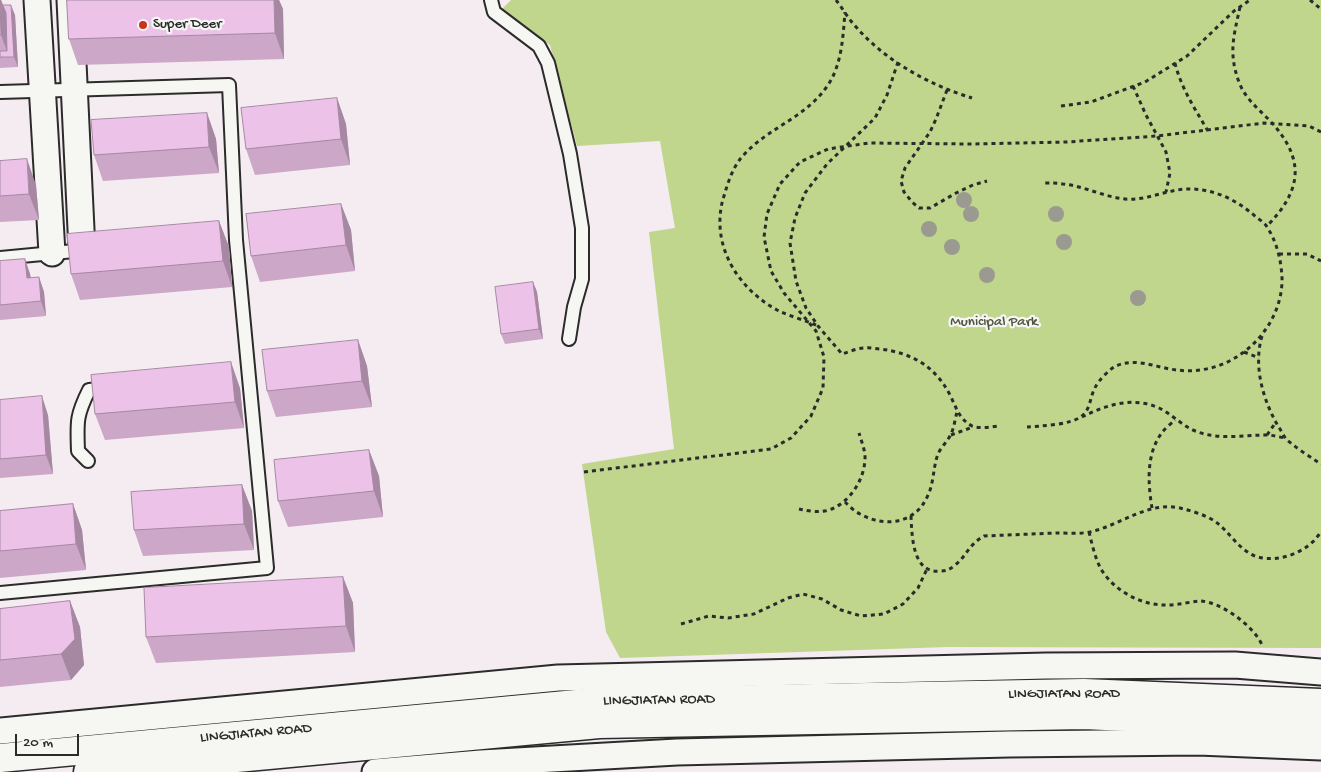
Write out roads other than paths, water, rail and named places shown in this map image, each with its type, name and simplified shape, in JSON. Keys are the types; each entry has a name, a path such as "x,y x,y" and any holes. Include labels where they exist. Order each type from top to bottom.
{"main road":[{"name":"LINGJIATAN ROAD","path":"0,758 598,702 1084,693 1321,704"},
{"name":"LINGJIATAN ROAD","path":"88,772 599,724 1084,715 1321,726"}],"street":[{"path":"37,0 42,90 43,175 52,253"},
{"path":"70,0 75,90 92,249"},
{"path":"0,730 558,678 1046,666 1235,665 1321,672"},
{"path":"374,772 482,763 676,752 1009,744 1198,742 1321,747"}],"lane":[{"path":"491,0 494,12 539,46 548,63 570,154 582,228 582,279 574,307 569,339"},
{"path":"0,92 229,85 232,240 256,501 267,568 0,593"},
{"path":"0,258 92,249"},
{"path":"88,460 78,451 77,423 80,409 89,390 127,387"}],"place":[{"name":"Super Deer","path":"143,25"}],"park label":[{"name":"Municipal Park","path":"994,323"}]}
